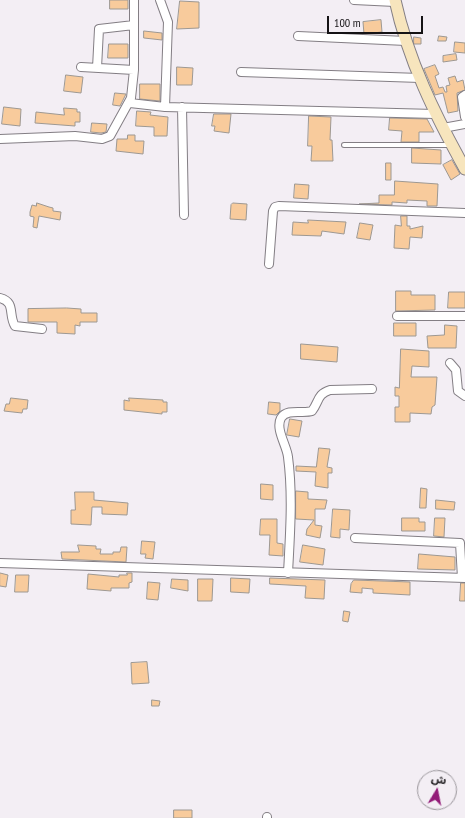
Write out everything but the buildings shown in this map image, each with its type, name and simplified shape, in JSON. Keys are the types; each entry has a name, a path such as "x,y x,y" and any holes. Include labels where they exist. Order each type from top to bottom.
{"street":[{"path":"0,139 75,136 107,139 130,103 134,70 134,0"},
{"path":"160,0 168,22 165,107"},
{"path":"354,0 395,1 406,41 420,78 435,114 465,169"},
{"path":"97,68 99,29 134,25"},
{"path":"298,36 406,41"},
{"path":"81,67 134,70"},
{"path":"241,72 420,78"},
{"path":"465,95 462,97 465,117"},
{"path":"130,103 165,107 435,114"},
{"path":"182,107 184,215"},
{"path":"443,128 465,124"},
{"path":"269,264 274,211 275,208 279,206 465,213"},
{"path":"0,298 6,300 10,304 15,326 42,329"},
{"path":"396,316 465,316"},
{"path":"450,363 456,370 458,391 465,396"},
{"path":"288,573 290,485 288,455 280,427 280,420 289,412 312,411 318,397 323,392 330,390 372,389"},
{"path":"0,563 464,578 460,543 355,538"}],"lane":[{"path":"344,145 452,145"}]}
